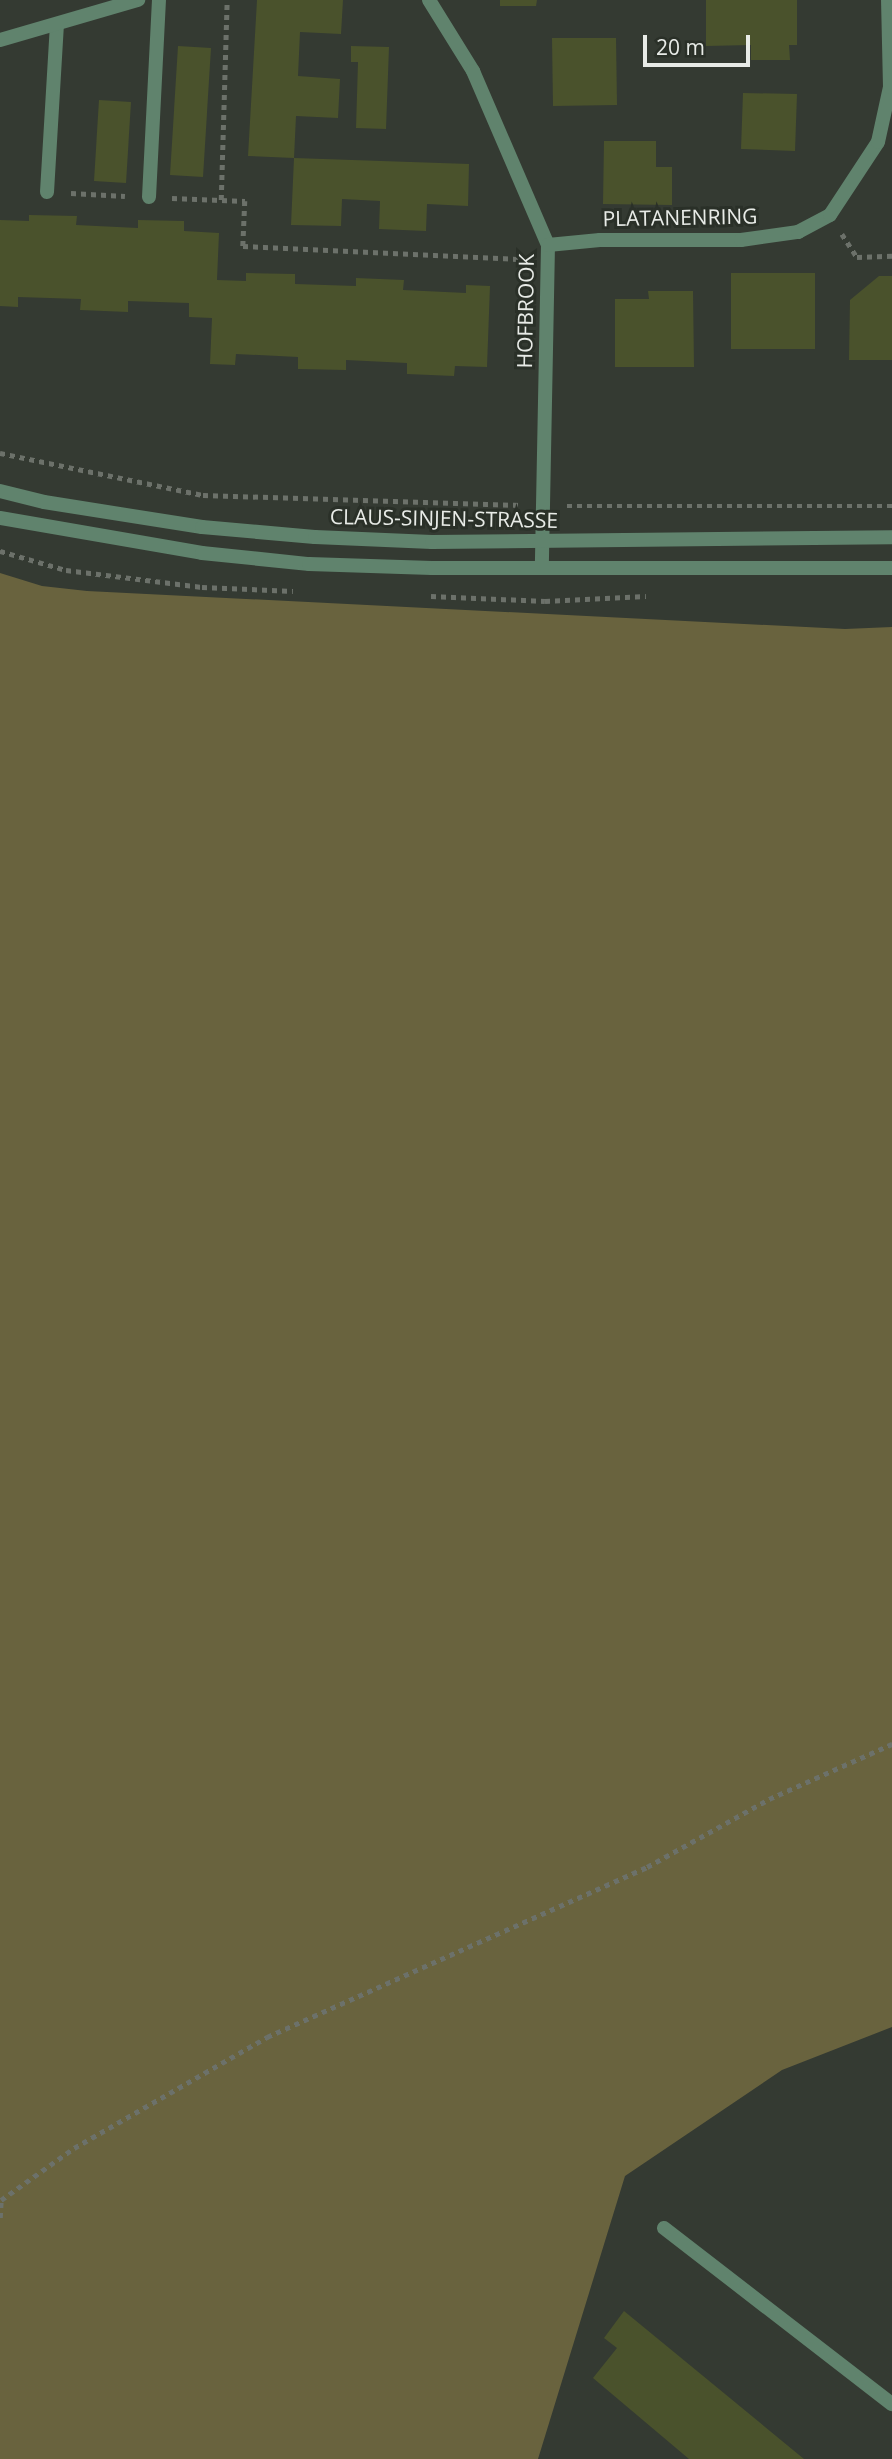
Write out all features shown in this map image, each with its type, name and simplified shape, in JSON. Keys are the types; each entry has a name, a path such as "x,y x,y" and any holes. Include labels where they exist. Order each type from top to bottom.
{"street":[{"path":"0,40 138,0"},
{"path":"149,197 159,0"},
{"name":"HOFBROOK","path":"429,0 473,71 548,245 542,566"},
{"name":"PLATANENRING","path":"548,245 600,240 741,240 798,232 831,215 878,142 890,88 888,0"},
{"path":"47,192 57,24"},
{"name":"CLAUS-SINJEN-STRASSE","path":"0,491 44,502 202,527 432,542 892,537"},
{"path":"0,518 174,549 309,564 892,568"},
{"path":"664,2228 892,2404"}],"path":[{"path":"221,200 227,0"},
{"path":"47,192 245,201 243,246 548,261"},
{"path":"831,215 857,257 892,256"},
{"path":"0,453 203,495 542,506 892,506"},
{"path":"0,2218 1,2200 117,2119 267,2037 647,1867 769,1799 892,1744"}],"shaded area":[{"path":"0,573 42,586 87,591 845,629 892,627 892,2027 782,2070 625,2176 538,2459 0,2459"}],"building":[{"path":"257,0 343,0 341,34 300,32 298,76 340,79 338,118 296,116 294,158 248,156"},
{"path":"500,0 537,0 536,6 500,6"},
{"path":"706,0 797,0 797,45 789,45 790,60 751,60 751,45 706,46"},
{"path":"552,38 616,38 617,105 553,106"},
{"path":"178,46 211,48 203,177 170,175"},
{"path":"351,46 389,47 386,129 356,128 358,62 351,62"},
{"path":"743,93 797,94 795,151 741,149"},
{"path":"99,100 131,102 126,183 94,181"},
{"path":"604,141 656,141 656,167 672,167 672,205 603,204"},
{"path":"294,158 469,164 468,206 427,204 426,231 379,229 380,201 342,199 341,226 291,225"},
{"path":"29,215 77,216 76,225 138,228 138,220 184,221 184,231 219,233 217,280 246,281 246,273 295,274 295,284 356,286 356,278 404,280 403,290 466,293 466,285 490,286 487,367 455,366 454,376 407,374 407,363 346,360 346,370 298,369 298,357 236,354 235,365 210,364 212,318 189,317 189,303 128,301 128,312 80,310 81,299 18,297 18,307 0,306 0,220 29,221"},
{"path":"731,273 815,273 815,349 731,349"},
{"path":"879,276 892,276 892,360 849,360 850,300"},
{"path":"648,291 693,291 694,367 615,367 615,299 649,299"},
{"path":"624,2311 804,2459 689,2459 593,2378 617,2348 604,2338"}]}
